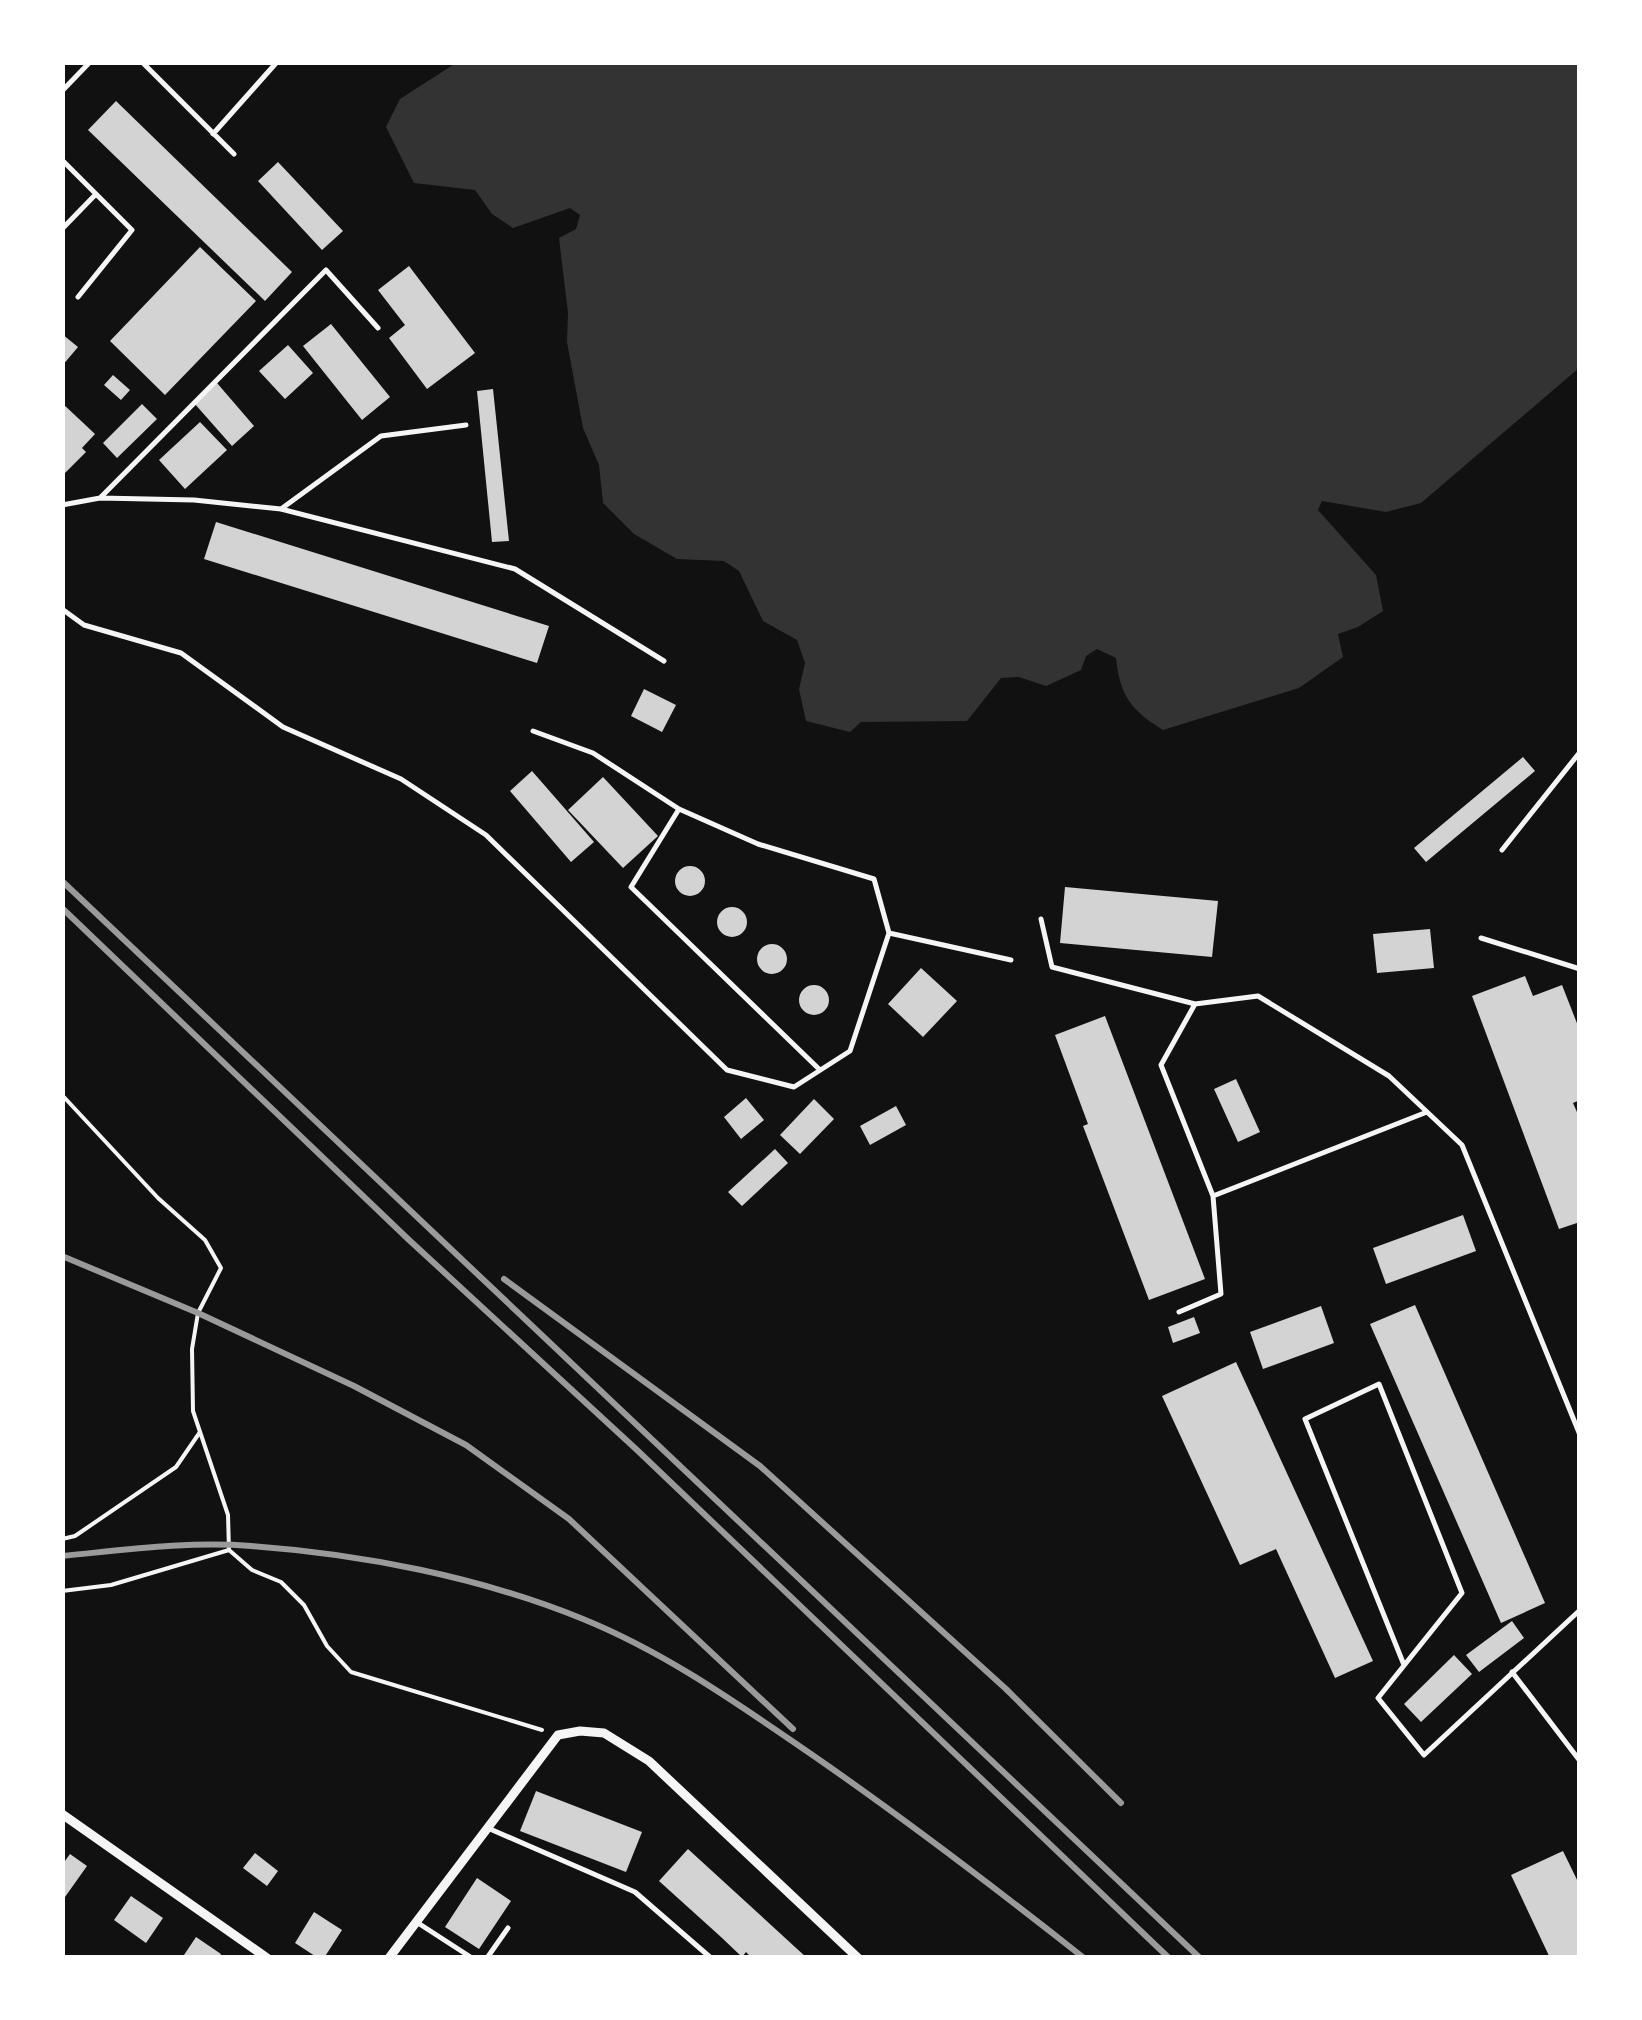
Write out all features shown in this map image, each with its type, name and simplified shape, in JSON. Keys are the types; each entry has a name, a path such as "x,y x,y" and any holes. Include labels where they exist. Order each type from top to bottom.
{"street":[{"path":"388,1958 558,1735 580,1731 604,1734 648,1762 858,1958"},
{"path":"62,1814 267,1958"}],"lane":[{"path":"62,91 90,62"},
{"path":"142,62 234,154"},
{"path":"213,134 278,62"},
{"path":"62,160 132,230 78,297"},
{"path":"62,229 96,194"},
{"path":"100,498 326,270 378,328"},
{"path":"282,509 381,436 466,425"},
{"path":"62,505 100,498 194,500 282,509 515,569 664,661"},
{"path":"62,610 84,624 181,653 283,728 401,779 486,835 727,1070 794,1087 850,1051 889,933 874,878 758,844 679,809 593,753 534,731"},
{"path":"1502,850 1580,752"},
{"path":"679,809 631,887 820,1070"},
{"path":"1040,918 1052,968 1195,1004 1258,996 1389,1076 1462,1145 1580,1435"},
{"path":"889,933 1011,960"},
{"path":"1481,938 1580,969"},
{"path":"1179,1312 1221,1294 1213,1196 1161,1065 1195,1004"},
{"path":"1213,1196 1427,1112"},
{"path":"1404,1665 1305,1419 1379,1384 1462,1592 1378,1698 1424,1755 1580,1610"},
{"path":"1512,1672 1580,1762"},
{"path":"487,1828 636,1892 711,1958"},
{"path":"416,1922 472,1958"},
{"path":"487,1958 508,1928"}],"path":[{"path":"62,1095 158,1198 206,1240 221,1268 198,1313 192,1349 193,1411 228,1515 229,1550 252,1570 282,1582 304,1605 327,1646 351,1672 558,1735"},
{"path":"62,1538 75,1536 176,1467 200,1432"},
{"path":"62,1591 111,1585 229,1550"}],"shaded area":[{"path":"456,63 1579,63 1579,368 1421,503 1386,512 1322,501 1318,510 1376,575 1383,611 1338,634 1343,657 1299,688 1163,730 1129,701 1116,658 1097,649 1086,656 1081,670 1046,686 1019,677 1001,678 967,721 861,722 850,732 806,721 799,689 805,663 797,640 763,621 739,571 724,561 677,559 634,534 603,503 599,465 583,428 567,342 568,313 559,238 576,229 580,215 570,208 513,228 492,214 475,190 414,183 386,127 400,99"}],"building":[{"path":"116,101 292,272 265,301 88,130"},
{"path":"278,162 343,231 322,250 258,181"},
{"path":"200,247 256,301 165,395 110,341"},
{"path":"409,266 475,353 427,389 389,338 405,325 378,290"},
{"path":"331,324 390,397 362,420 303,346"},
{"path":"62,334 78,347 62,366"},
{"path":"288,345 313,373 285,399 259,371"},
{"path":"113,375 130,390 121,400 104,385"},
{"path":"217,383 254,426 232,446 194,403"},
{"path":"493,389 509,541 492,542 477,391"},
{"path":"62,403 95,434 82,448 86,452 62,476"},
{"path":"142,404 157,419 117,458 103,443"},
{"path":"200,422 227,450 185,489 159,460"},
{"path":"216,522 549,626 537,663 204,559"},
{"path":"644,689 676,705 662,732 631,716"},
{"path":"1523,757 1535,771 1426,862 1414,848"},
{"path":"532,771 594,842 571,862 510,791"},
{"path":"603,777 658,836 623,868 568,810"},
{"path":"690,866 704,875 705,881 696,895 690,896 676,887 675,881 684,867"},
{"path":"1065,887 1218,901 1212,957 1060,943"},
{"path":"732,907 746,916 747,922 738,936 732,937 718,928 717,922 726,908"},
{"path":"1430,929 1434,968 1377,973 1373,934"},
{"path":"772,944 786,953 787,959 778,973 772,974 758,965 757,959 766,945"},
{"path":"921,968 957,1001 923,1037 888,1004"},
{"path":"1525,976 1533,996 1562,985 1580,1031 1580,1100 1573,1103 1580,1119 1580,1222 1559,1229 1472,996"},
{"path":"814,985 828,994 829,1000 820,1014 814,1015 800,1006 799,1000 808,986"},
{"path":"1105,1016 1205,1279 1149,1300 1083,1126 1088,1124 1055,1035"},
{"path":"1236,1079 1260,1132 1238,1142 1214,1089"},
{"path":"746,1098 764,1120 741,1139 724,1117"},
{"path":"814,1099 834,1119 800,1154 780,1135"},
{"path":"896,1106 906,1125 870,1145 860,1126"},
{"path":"775,1149 788,1163 742,1206 728,1192"},
{"path":"1463,1215 1476,1251 1386,1284 1373,1248"},
{"path":"1415,1305 1545,1603 1501,1623 1370,1324"},
{"path":"1321,1306 1334,1343 1263,1369 1250,1332"},
{"path":"1194,1317 1200,1333 1173,1343 1168,1327"},
{"path":"1236,1362 1373,1661 1335,1678 1276,1549 1240,1565 1162,1396"},
{"path":"1512,1621 1524,1638 1479,1672 1466,1655"},
{"path":"1454,1655 1472,1674 1421,1722 1404,1704"},
{"path":"536,1791 642,1832 626,1872 520,1831"},
{"path":"688,1849 807,1958 752,1958 746,1952 742,1957 659,1881"},
{"path":"1563,1851 1580,1886 1580,1958 1550,1958 1511,1875"},
{"path":"255,1853 278,1871 267,1886 243,1868"},
{"path":"70,1854 87,1866 65,1897 62,1865"},
{"path":"477,1878 511,1901 479,1949 445,1927"},
{"path":"131,1896 163,1918 146,1943 114,1920"},
{"path":"314,1912 342,1930 324,1958 295,1943"},
{"path":"196,1937 221,1954 219,1958 182,1958"}],"railway":[{"path":"62,881 1200,1958"},
{"path":"62,908 1169,1958"},
{"path":"62,1256 198,1313 354,1386 466,1445 569,1519 793,1729"},
{"path":"504,1279 760,1466 1006,1689 1121,1803"},
{"path":"62,1556 204,1545 293,1550 420,1570 503,1591 583,1619 665,1659 767,1724 903,1820 1084,1958"}]}
